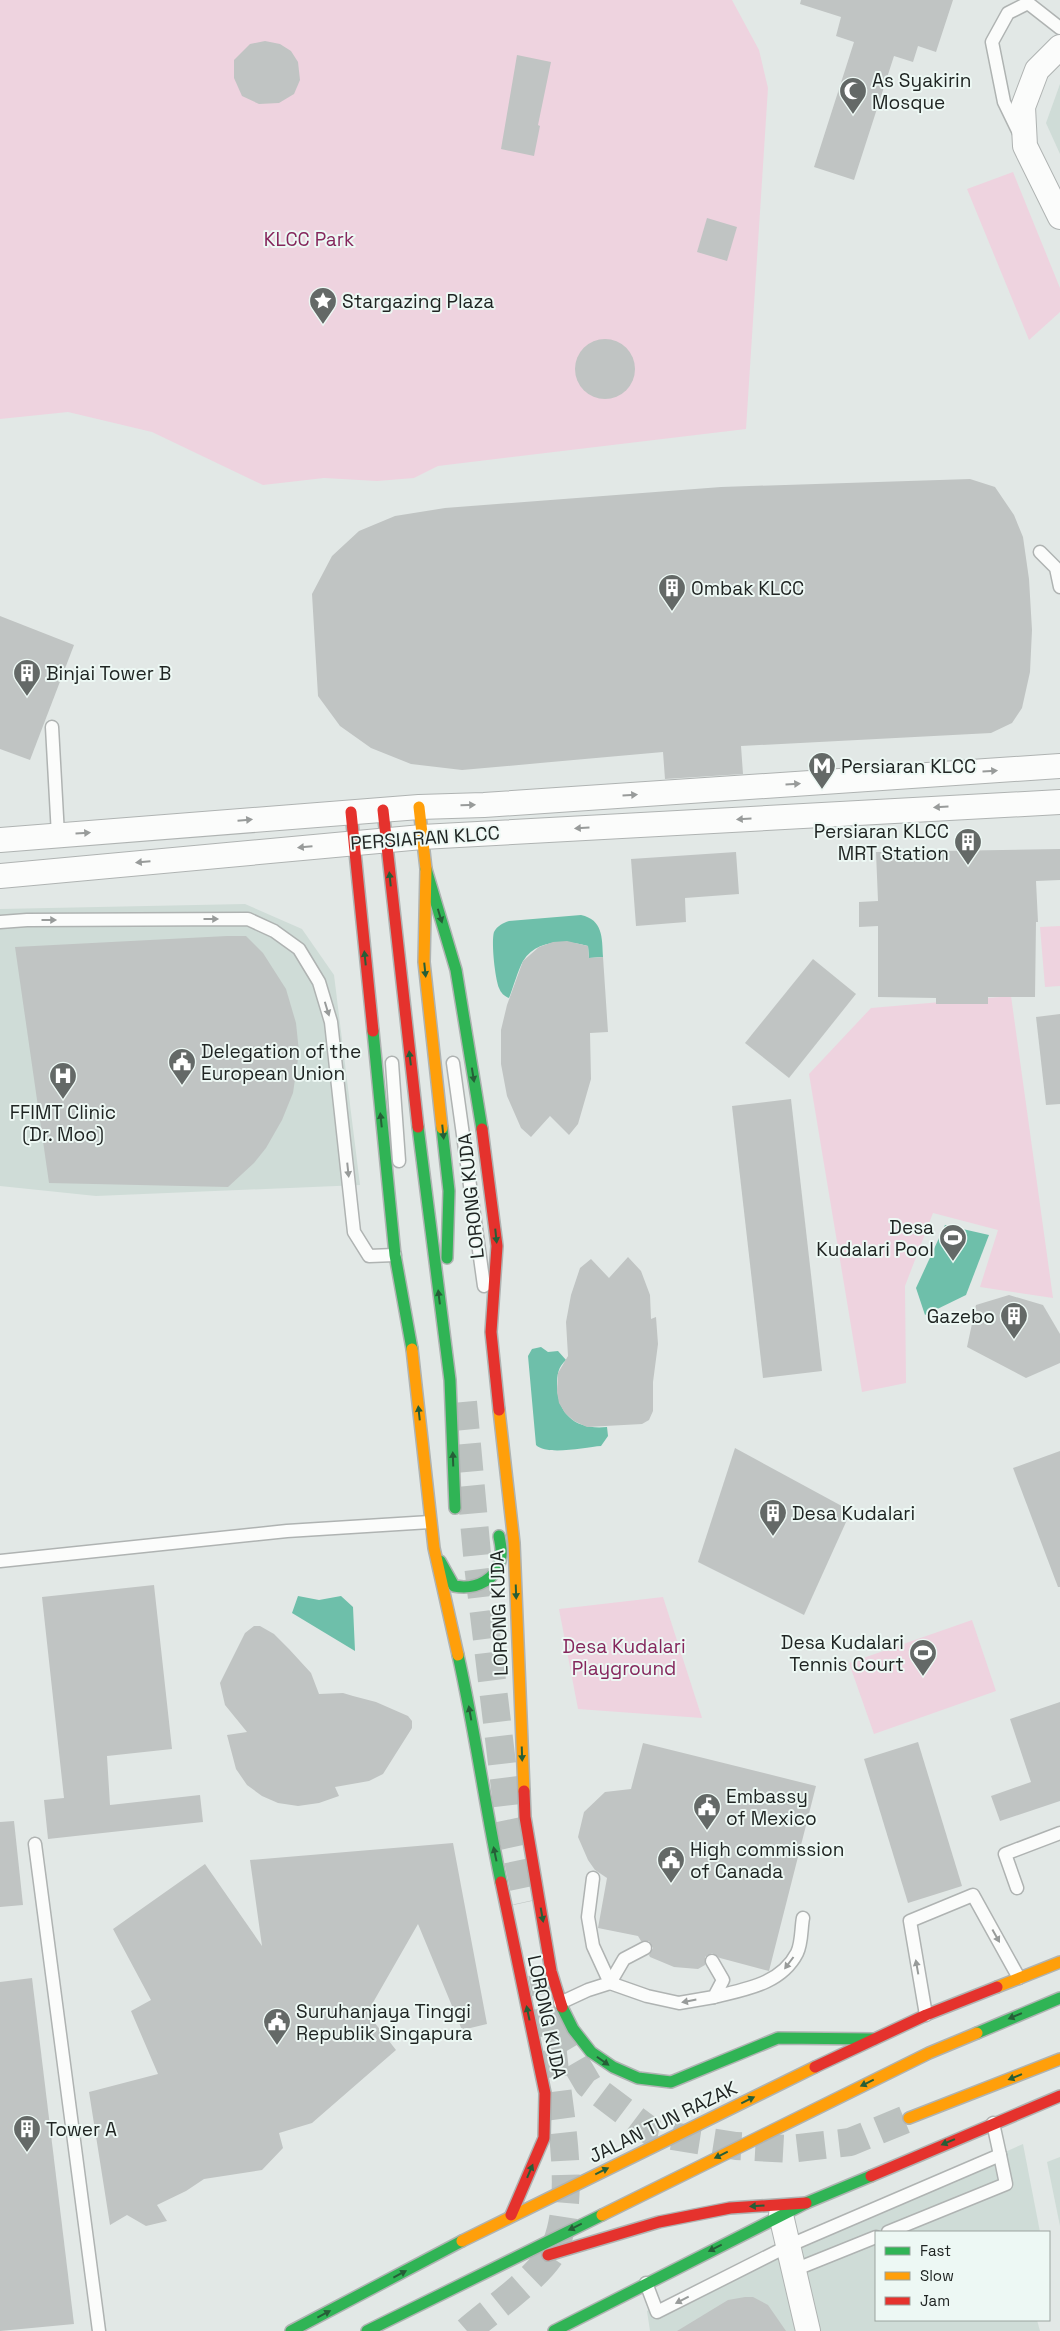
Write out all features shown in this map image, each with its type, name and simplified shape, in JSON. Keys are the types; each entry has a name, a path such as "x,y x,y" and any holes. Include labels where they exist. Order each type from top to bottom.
{"street":[{"path":"1060,47 1037,70 1022,107 1025,146 1060,218"},
{"name":"PERSIARAN KLCC","path":"0,840 420,806 484,804 1060,766"},
{"name":"PERSIARAN KLCC","path":"0,876 422,837 1060,802"},
{"name":"LORONG KUDA","path":"420,806 426,869 424,962 449,1191 447,1269 460,1375"},
{"path":"383,810 424,1184 450,1380 455,1508"},
{"name":"LORONG KUDA","path":"351,812 395,1255 411,1341 430,1522 434,1548 470,1709 489,1825 545,2093 544,2138 511,2216"},
{"name":"LORONG KUDA","path":"426,869 456,970 489,1172 497,1246 491,1332 514,1543 525,1817 551,1971 560,2003 573,2029 591,2052 613,2067 638,2078 671,2082 778,2038 874,2039"},
{"path":"434,1548 454,1586 464,1589 475,1588 488,1580 498,1568 502,1554 498,1520 508,1491"},
{"name":"JALAN TUN RAZAK","path":"290,2331 511,2216 874,2039 926,2015 1060,1962"},
{"path":"366,2331 929,2052 1060,1998"},
{"path":"909,2118 1060,2059"},
{"path":"554,2331 806,2203 993,2123 1059,2100"},
{"path":"473,2277 659,2222 730,2208 806,2203"},
{"path":"782,2214 808,2331"}],"lane":[{"path":"1025,146 1004,102 992,42 1008,13 1028,3 1060,28"},
{"path":"1040,552 1056,568 1060,587"},
{"path":"52,727 58,835"},
{"path":"0,922 27,920 248,919 274,931 298,949 319,982 331,1022 354,1232 369,1256 395,1255"},
{"path":"453,1063 491,1332"},
{"path":"392,1064 411,1341"},
{"path":"0,1561 286,1531 430,1522"},
{"path":"1018,1888 1005,1854 1060,1833"},
{"path":"35,1844 99,2331"},
{"path":"593,1878 588,1917 593,1946 610,1983"},
{"path":"926,2015 910,1920 973,1895 1019,1978"},
{"path":"560,2003 588,1990 610,1983 647,1996 679,2003 714,1997 757,1986 781,1974 798,1952 803,1918"},
{"path":"610,1983 624,1959 645,1948"},
{"path":"712,1961 723,1980 714,1997"},
{"path":"890,2231 1006,2184 993,2123"},
{"path":"646,2283 657,2312 788,2246 1000,2155"},
{"path":"794,2270 875,2237"}],"shaded area":[{"path":"1060,84 1060,154 1046,123"},
{"path":"245,904 302,929 334,975 360,1185 96,1196 0,1186 0,909"},
{"path":"581,915 594,921 600,930 603,957 589,958 588,946 579,944 561,942 544,945 529,954 523,961 509,998 503,994 498,983 494,960 493,937 497,928 509,921"},
{"name":"Desa Kudalari Pool","path":"945,1225 989,1235 966,1295 925,1315 916,1288"},
{"path":"541,1347 548,1352 558,1351 566,1360 558,1371 557,1385 558,1396 566,1413 571,1419 587,1426 607,1427 608,1436 601,1446 549,1450 536,1445 528,1356 532,1349"},
{"path":"298,1596 319,1600 341,1596 353,1607 355,1651 292,1613"},
{"path":"1023,2144 1040,2231 875,2231 875,2321 1037,2321 1040,2331 650,2331 647,2311"},
{"path":"1060,2157 1060,2226 1047,2162"}],"green space":[{"name":"KLCC Park","path":"0,0 732,0 759,50 768,88 746,429 438,466 414,478 377,481 324,478 263,485 152,432 68,412 0,419"},
{"path":"1013,172 1060,288 1060,312 1029,340 967,189"},
{"path":"1060,926 1060,986 1045,987 1040,927"},
{"path":"1011,996 1053,1298 980,1287 998,1230 933,1213 905,1286 906,1383 862,1392 809,1074 871,1008"},
{"name":"Desa Kudalari Playground","path":"663,1597 702,1718 578,1709 559,1609"},
{"name":"Desa Kudalari Tennis Court","path":"972,1620 996,1691 874,1734 849,1663"}],"building":[{"name":"As Syakirin Mosque","path":"801,0 953,0 936,52 918,46 913,62 894,56 854,180 814,167 854,42 836,36 841,17 800,4"},
{"path":"265,41 280,44 291,51 298,62 300,80 294,94 279,103 259,104 242,96 234,78 234,60 250,44"},
{"path":"517,55 551,62 538,125 540,126 534,156 501,149"},
{"path":"707,218 737,227 727,261 697,252"},
{"path":"599,339 611,339 622,344 630,352 635,363 633,381 622,394 611,399 599,399 588,394 580,386 575,375 575,363 580,352 588,344"},
{"name":"Ombak KLCC","path":"970,479 995,487 1014,515 1023,537 1029,579 1032,630 1030,672 1022,708 1012,723 991,733 741,746 743,774 665,779 663,752 462,770 411,764 371,748 340,726 318,696 312,594 332,556 359,531 395,516 445,508 721,487"},
{"name":"Binjai Tower B","path":"0,616 74,645 30,760 0,749"},
{"path":"1060,849 1060,880 1036,881 1038,922 1036,922 1035,997 988,997 988,1004 936,1004 936,998 878,997 878,926 859,927 859,902 878,901 876,852"},
{"path":"736,852 739,894 685,898 686,922 636,926 631,859"},
{"path":"246,936 263,953 286,989 296,1023 299,1052 293,1093 282,1120 266,1148 254,1163 228,1187 49,1183 15,947"},
{"path":"567,941 588,946 589,958 603,957 608,1032 590,1033 591,1079 578,1124 569,1135 550,1116 531,1137 521,1128 507,1096 501,1064 501,1030 507,1005 523,961 539,947 553,942"},
{"path":"813,959 856,994 789,1078 745,1043"},
{"path":"1060,1014 1060,1104 1046,1105 1036,1017"},
{"path":"791,1099 822,1371 763,1378 732,1106"},
{"path":"628,1257 641,1271 650,1295 651,1319 656,1317 658,1344 653,1382 653,1411 649,1420 642,1424 587,1427 574,1421 565,1413 559,1403 557,1392 558,1373 568,1356 566,1322 571,1295 580,1268 591,1259 609,1278"},
{"name":"Gazebo","path":"1009,1295 1043,1305 1060,1334 1060,1363 1026,1378 967,1347 976,1305"},
{"name":"Desa Kudalari","path":"735,1448 851,1511 804,1615 698,1562"},
{"path":"1060,1451 1060,1587 1058,1587 1013,1468"},
{"path":"154,1585 172,1749 107,1756 110,1805 200,1795 203,1822 48,1839 44,1800 64,1798 42,1597"},
{"path":"254,1626 260,1626 274,1634 289,1649 311,1673 319,1694 343,1693 376,1702 408,1716 412,1721 412,1728 383,1774 369,1781 335,1787 339,1796 319,1803 298,1806 278,1803 262,1796 247,1785 236,1769 227,1735 247,1732 225,1705 220,1683 245,1633"},
{"path":"1060,1702 1060,1801 1000,1821 991,1796 1031,1782 1010,1719"},
{"path":"918,1742 962,1886 908,1903 864,1759"},
{"path":"643,1743 816,1786 769,1971 720,1958 712,1953 705,1957 705,1965 698,1969 674,1967 650,1957 649,1955 653,1948 649,1941 641,1941 638,1936 598,1928 607,1878 595,1870 588,1860 578,1837 584,1812 605,1792 631,1789"},
{"path":"14,1821 23,1905 0,1907 0,1822"},
{"path":"453,1843 487,2024 462,2030 418,1924 367,2013 396,2050 312,2123 279,2133 283,2148 262,2170 204,2179 186,2191 157,2205 167,2221 146,2226 127,2215 110,2225 89,2092 158,2074 131,2011 151,2000 113,1929 205,1864 262,1946 250,1860"},
{"name":"Tower A","path":"32,1978 74,2324 0,2331 0,1982"},
{"path":"753,2297 768,2305 786,2331 677,2331 728,2300"}],"tunnel":[{"path":"463,1402 478,1565 508,1813 527,1902"},
{"path":"467,2331 514,2293 547,2261 560,2232 566,2187 565,2162 542,1973"},
{"path":"554,2026 588,2084 653,2133 736,2146 790,2149 850,2142 909,2118"}],"traffic: fast":[{"path":"426,869 456,970 482,1129"},
{"path":"373,1031 395,1255 412,1349"},
{"path":"418,1127 450,1380 455,1508"},
{"path":"442,1128 449,1191 447,1258"},
{"path":"440,1561 454,1586 478,1585 491,1577 499,1564 501,1556 499,1536"},
{"path":"458,1655 501,1882"},
{"path":"977,2033 1060,1998"},
{"path":"562,2007 573,2029 591,2052 613,2067 638,2078 671,2082 778,2038 874,2039"},
{"path":"554,2331 806,2203 871,2176"},
{"path":"367,2331 602,2215"},
{"path":"291,2331 462,2241"}],"traffic: slow":[{"path":"419,807 426,869 424,962 442,1128"},
{"path":"412,1349 434,1548 458,1655"},
{"path":"499,1410 514,1543 524,1791"},
{"path":"997,1987 1060,1962"},
{"path":"602,2215 929,2053 977,2033"},
{"path":"909,2118 1060,2059"},
{"path":"462,2241 815,2067"}],"traffic: jam":[{"path":"383,810 418,1127"},
{"path":"351,812 373,1031"},
{"path":"482,1129 497,1246 491,1332 499,1410"},
{"path":"524,1791 525,1817 551,1971 562,2007"},
{"path":"501,1882 545,2093 544,2138 511,2215"},
{"path":"815,2067 926,2015 997,1987"},
{"path":"871,2176 1060,2096"},
{"path":"548,2255 659,2222 730,2208 806,2203"}],"place":[{"name":"As Syakirin Mosque","path":"853,115"},
{"name":"Stargazing Plaza","path":"323,325"},
{"name":"Ombak KLCC","path":"672,612"},
{"name":"Binjai Tower B","path":"27,697"},
{"name":"Persiaran KLCC","path":"822,790"},
{"name":"Persiaran KLCC MRT Station","path":"968,866"},
{"name":"Delegation of the European Union","path":"182,1086"},
{"name":"FFIMT Clinic (Dr. Moo)","path":"63,1100"},
{"name":"Desa Kudalari Pool","path":"953,1262"},
{"name":"Gazebo","path":"1014,1340"},
{"name":"Desa Kudalari","path":"773,1537"},
{"name":"Desa Kudalari Tennis Court","path":"923,1677"},
{"name":"Embassy of Mexico","path":"707,1831"},
{"name":"High commission of Canada","path":"671,1884"},
{"name":"Suruhanjaya Tinggi Republik Singapura","path":"277,2046"},
{"name":"Tower A","path":"27,2153"}]}
